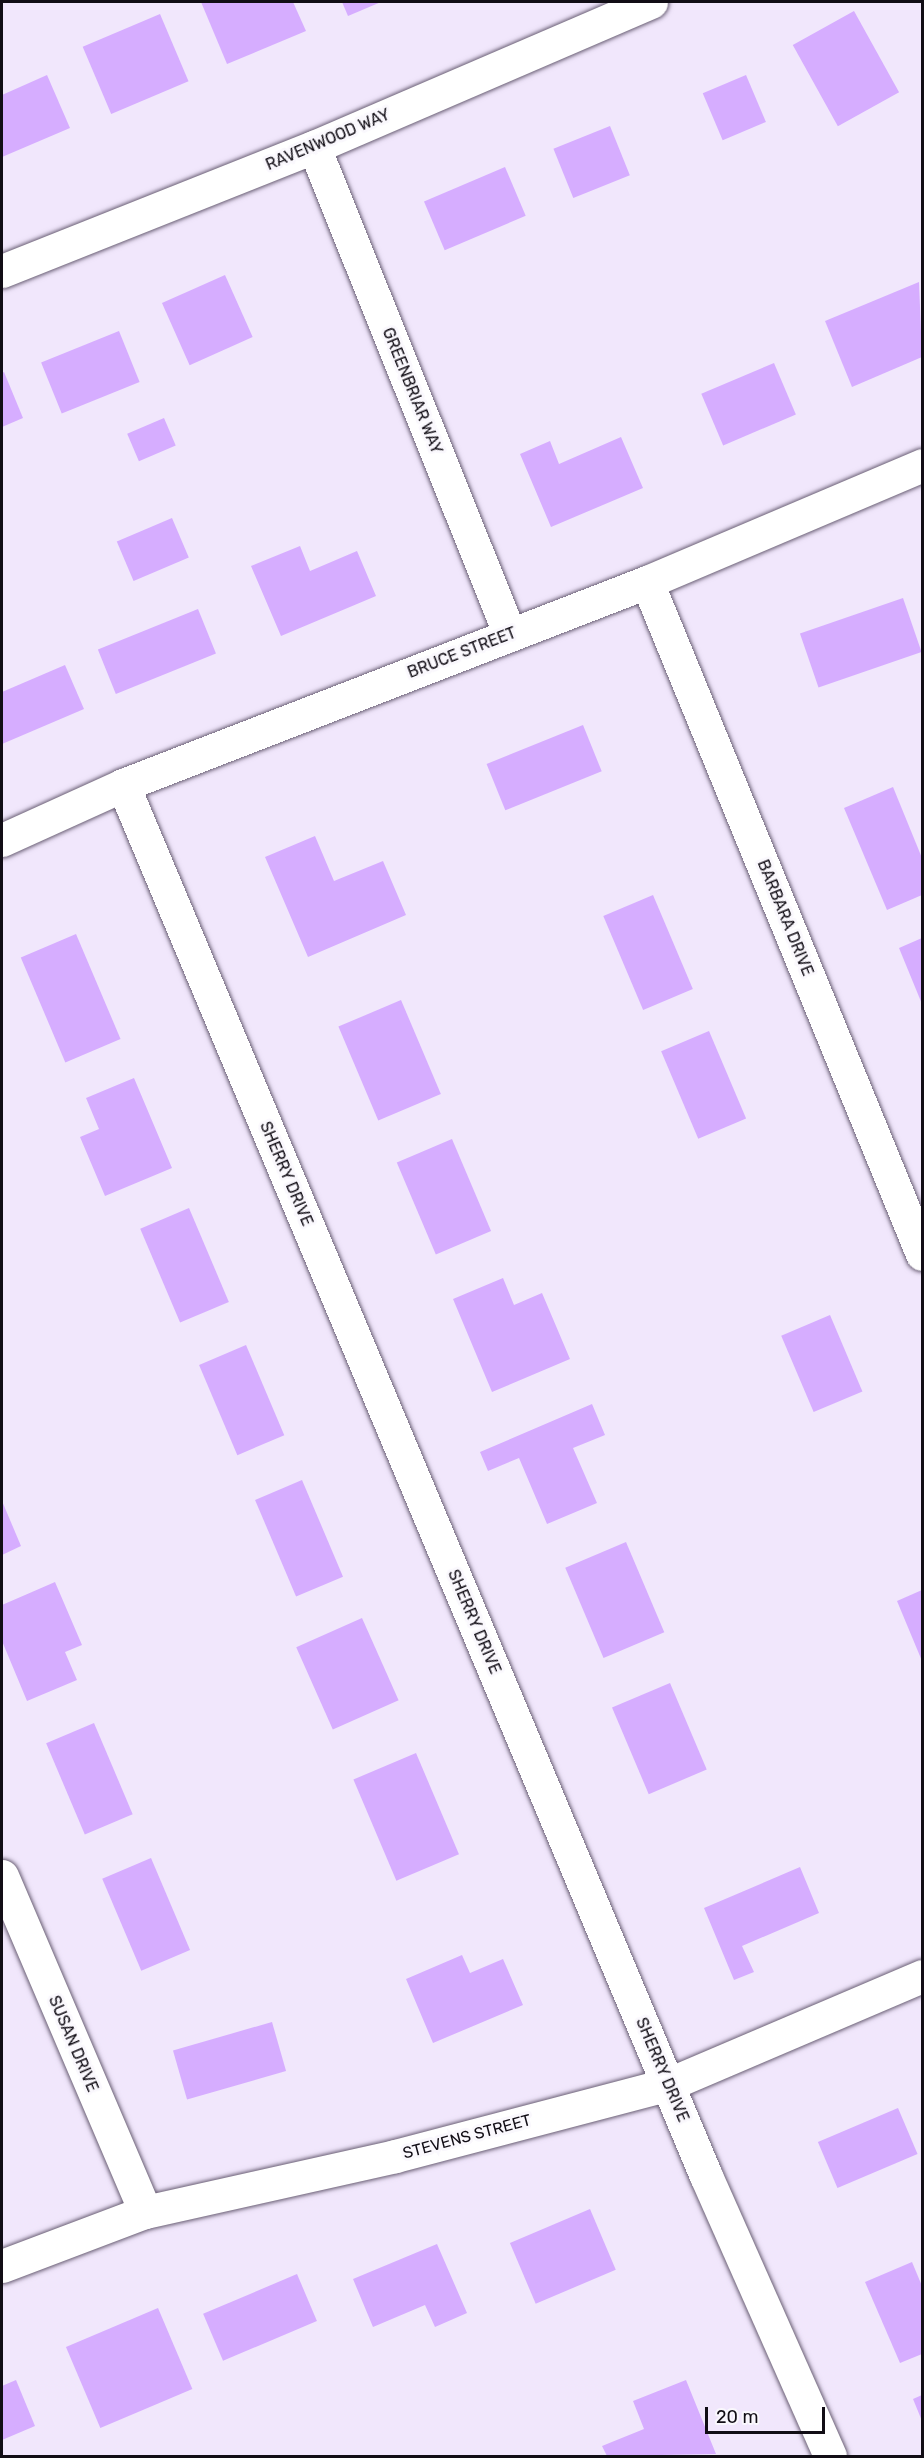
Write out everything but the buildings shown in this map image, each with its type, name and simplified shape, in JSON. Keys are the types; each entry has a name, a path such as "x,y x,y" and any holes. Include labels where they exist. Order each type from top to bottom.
{"street":[{"name":"RAVENWOOD WAY","path":"2,271 314,147 651,2"},
{"name":"GREENBRIAR WAY","path":"314,147 510,635"},
{"name":"BRUCE STREET","path":"2,840 123,785 647,582 922,465"},
{"name":"BARBARA DRIVE","path":"647,582 922,1254"},
{"name":"SHERRY DRIVE","path":"123,785 669,2084 830,2457"},
{"name":"SUSAN DRIVE","path":"2,1876 145,2212"},
{"name":"STEVENS STREET","path":"2,2266 145,2212 395,2156 669,2084 922,1976"}]}
